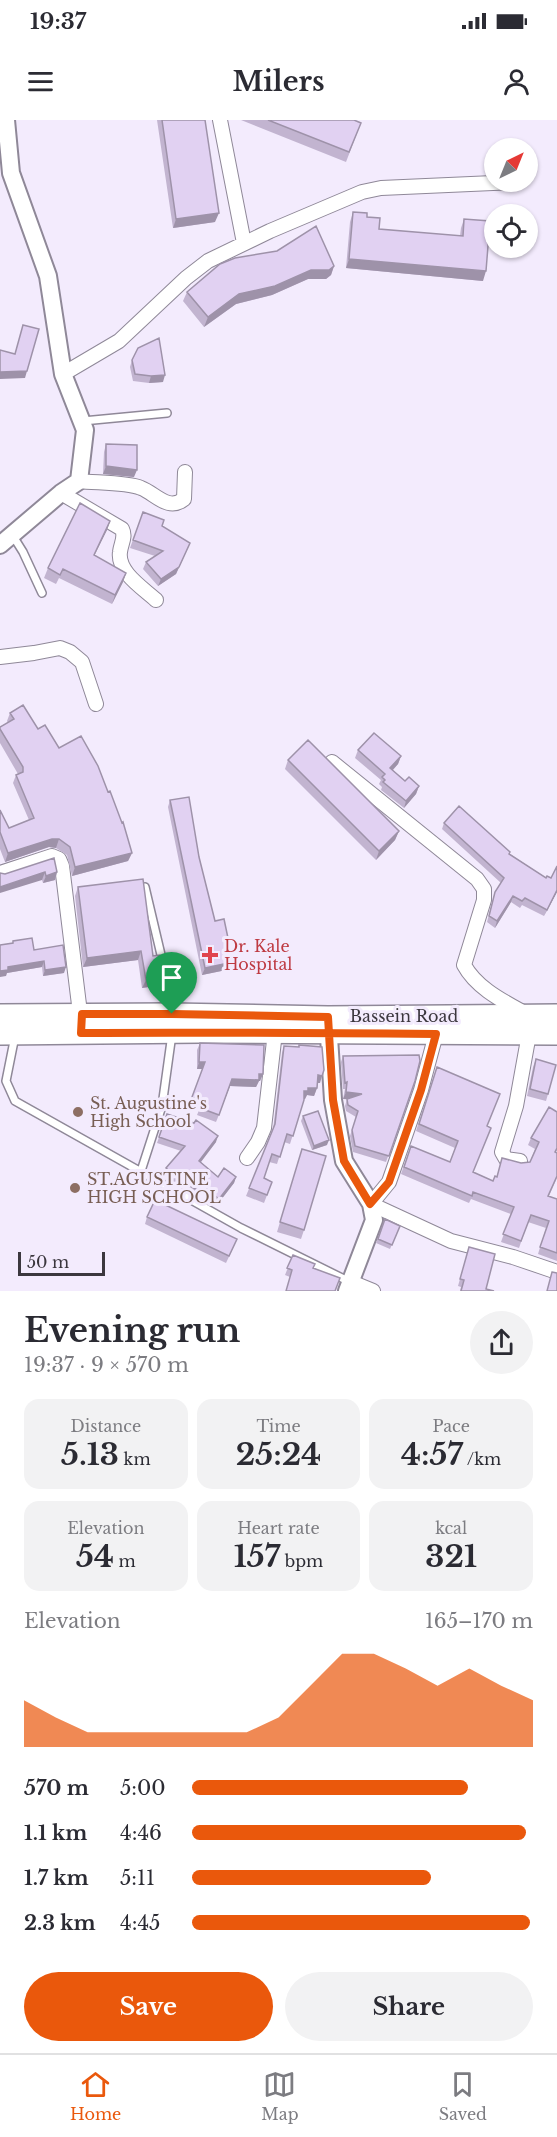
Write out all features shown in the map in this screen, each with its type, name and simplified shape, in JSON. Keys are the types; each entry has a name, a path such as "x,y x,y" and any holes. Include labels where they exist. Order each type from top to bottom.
{"main road":[{"name":"Bassein Road","path":"0,1015 81,1024 528,1025 557,1034"},
{"name":"Bassein Road","path":"173,1023 274,1032 329,1025 436,1034 528,1025 557,1015"},
{"name":"Bassein Road","path":"8,1034 81,1024"}],"street":[{"path":"6,120 6,172 48,276 63,374 86,430 79,481"},
{"path":"220,120 244,243"},
{"path":"63,374 119,341 186,278 208,261 244,243 362,192 381,188 484,183"},
{"path":"6,539 61,493 79,481 144,488 155,498 171,503 184,499 185,472"},
{"path":"61,493 122,529 124,538 120,563 128,574 156,600"},
{"path":"0,657 60,648 70,652 82,662 96,704"},
{"path":"332,762 477,879 484,889 484,900 464,964 470,975 528,1025 516,1106 502,1152 506,1159 520,1161"},
{"path":"0,873 52,856 58,859 62,866 69,908 81,1024"},
{"path":"329,1025 333,1100 344,1161 370,1204 374,1220 349,1286 373,1291"},
{"path":"247,1158 264,1128 274,1032"},
{"path":"370,1204 389,1182 421,1090 436,1034"},
{"path":"370,1204 451,1241 513,1257 557,1272"}],"lane":[{"path":"82,421 167,413"},
{"path":"6,539 23,552 42,593"},
{"path":"141,1171 162,1106 173,1023 162,959 145,887"},
{"path":"8,1034 6,1081 15,1101 349,1286"}],"building":[{"path":"162,120 205,120 219,213 176,219"},
{"path":"268,120 354,120 361,123 349,152"},
{"path":"353,212 367,213 367,217 380,218 379,229 463,236 464,219 484,221 486,271 349,259"},
{"path":"316,226 334,266 329,270 311,270 275,286 239,294 208,317 187,292 220,264 235,258 277,251"},
{"path":"23,325 39,329 27,371 0,372 0,350 15,354"},
{"path":"159,338 165,375 135,374 132,360 138,348"},
{"path":"106,444 137,445 137,470 106,466"},
{"path":"80,503 110,521 94,555 126,573 115,595 63,569 60,575 48,568"},
{"path":"143,512 164,520 162,526 190,543 179,567 161,579 146,562 163,551 133,540"},
{"path":"23,705 38,729 45,725 59,748 81,736 98,766 108,792 110,791 123,822 132,853 75,867 70,847 59,839 52,839 8,853 0,832 0,810 9,828 34,818 16,775 23,772 23,767 0,729 14,719 10,713"},
{"path":"374,733 401,756 390,768 405,781 409,777 419,786 406,801 383,782 385,780 382,777 385,774 358,750"},
{"path":"308,740 399,831 379,851 288,760"},
{"path":"189,797 199,857 215,921 224,919 233,962 205,968 170,800"},
{"path":"459,806 510,852 509,854 546,878 547,876 551,878 557,866 557,890 547,910 525,898 522,901 513,896 497,921 489,916 495,892 504,878 444,823"},
{"path":"54,858 57,872 46,876 45,872 0,887 0,873 5,874"},
{"path":"143,879 153,956 160,955 165,977 146,980 141,951 87,958 78,887"},
{"path":"32,938 34,950 63,945 66,967 45,970 44,961 8,967 8,970 0,971 0,945"},
{"path":"200,1043 264,1045 263,1074 259,1074 259,1080 232,1079 219,1115 200,1108 203,1101 192,1097 205,1062 199,1062"},
{"path":"299,1045 322,1047 324,1070 322,1076 318,1075 317,1088 308,1088 308,1091 304,1091 304,1100 293,1136 287,1134 280,1157 272,1154 264,1178 272,1182 267,1195 249,1188 275,1124 284,1046 299,1047"},
{"path":"419,1055 420,1061 415,1081 389,1156 355,1146 352,1130 358,1111 348,1105 347,1099 362,1094 346,1092 347,1082 345,1083 343,1056"},
{"path":"536,1059 556,1065 548,1094 530,1089"},
{"path":"437,1067 500,1094 487,1126 491,1128 473,1172 493,1181 495,1176 497,1177 502,1158 521,1163 530,1162 539,1142 531,1138 549,1107 557,1112 555,1152 557,1153 557,1176 548,1196 557,1199 557,1253 540,1247 549,1221 531,1215 521,1241 503,1234 514,1207 473,1192 472,1196 404,1167 411,1146 450,1162 458,1141 419,1124"},
{"path":"318,1111 329,1140 314,1146 303,1116"},
{"path":"167,1114 194,1123 196,1120 218,1136 199,1161 218,1177 224,1168 236,1177 219,1199 203,1186 199,1191 181,1181 166,1168 185,1146 159,1137"},
{"path":"302,1149 326,1156 304,1230 280,1222"},
{"path":"155,1200 237,1239 229,1256 147,1217"},
{"path":"385,1219 400,1226 392,1245 378,1239"},
{"path":"469,1247 495,1254 486,1289 494,1291 461,1291 464,1280 460,1279"},
{"path":"293,1255 315,1264 313,1268 340,1278 335,1291 286,1291 292,1270 287,1268"},
{"path":"552,1272 557,1273 557,1291 547,1291"}],"place":[{"name":"Dr. Kale Hospital","path":"210,955"},
{"name":"St. Augustine's High School","path":"78,1112"},
{"name":"ST.AGUSTINE HIGH SCHOOL","path":"75,1188"}],"route":[{"path":"172,1014 82,1014 81,1033 200,1032 329,1033 436,1034 421,1090 389,1182 370,1204 344,1161 333,1100 330,1046 329,1033 328,1017 172,1014"}]}
